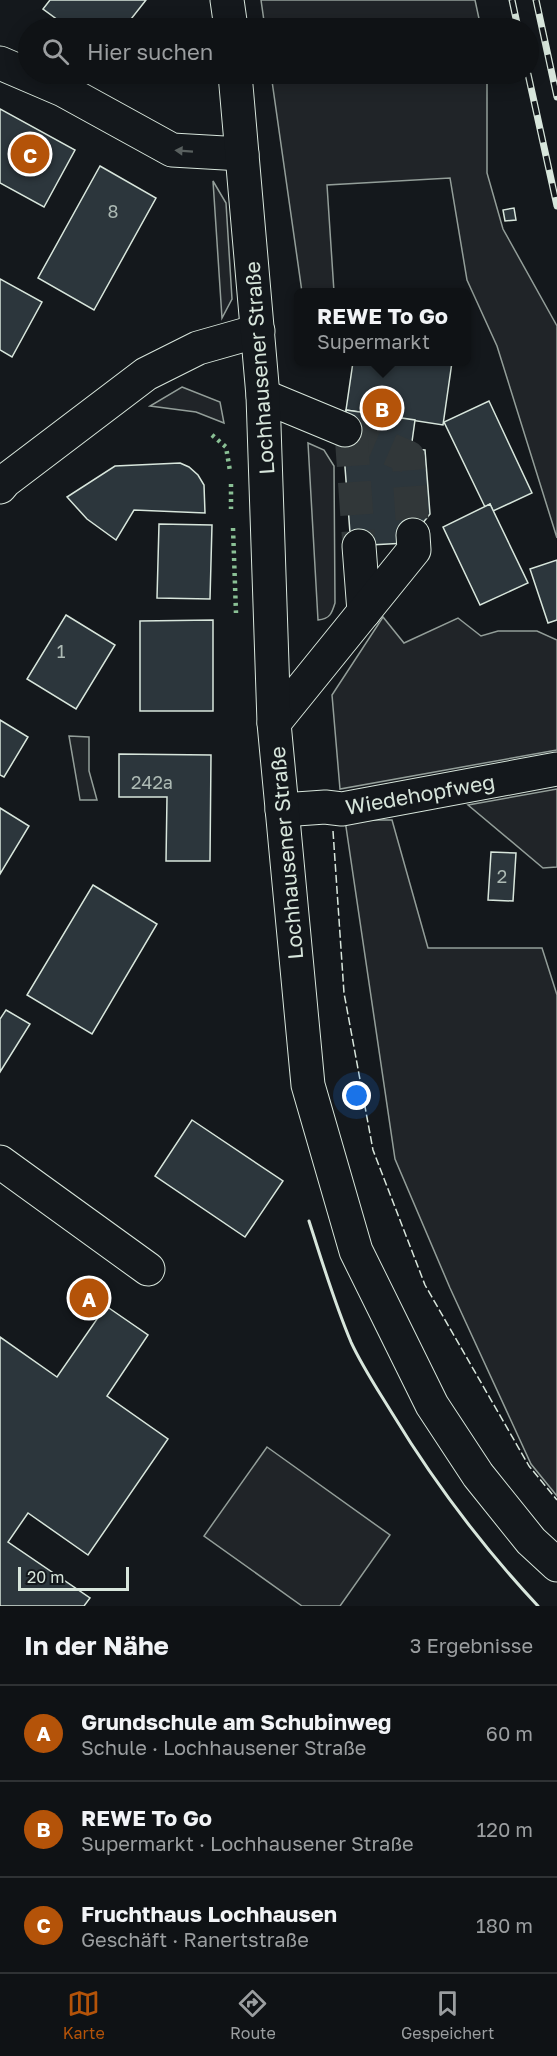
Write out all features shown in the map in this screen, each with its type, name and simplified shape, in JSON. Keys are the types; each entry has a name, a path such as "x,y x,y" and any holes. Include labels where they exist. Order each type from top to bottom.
{"main road":[{"path":"227,0 230,18"},
{"path":"0,63 18,71"},
{"path":"49,84 172,150 242,154"},
{"name":"Lochhausener Straße","path":"236,84 263,396 274,723 308,1085 356,1251 432,1405 478,1475 531,1540 557,1565"},
{"path":"0,487 146,374 198,348 258,331"},
{"path":"263,396 345,430"},
{"path":"274,723 369,606 389,547 369,606"},
{"name":"Wiedehopfweg","path":"282,810 325,807 342,809 557,770"},
{"path":"0,1162 148,1269"}],"shaded area":[{"path":"261,0 475,0 479,18 264,18"},
{"path":"272,84 487,84 487,173 503,229 557,326 557,538 497,346 467,280 450,178 327,185 334,288 301,288"},
{"path":"213,181 226,203 232,299 222,318"},
{"path":"182,387 220,402 224,423 196,412 150,406"},
{"path":"308,443 324,450 334,466 335,603 330,615 318,620"},
{"path":"383,617 404,643 458,618 481,636 498,631 537,631 557,640 557,750 340,789 332,695"},
{"path":"69,736 89,737 89,771 97,800 80,800"},
{"path":"557,789 557,867 543,868 468,805"},
{"path":"345,820 392,820 428,948 542,948 557,995 557,1496 531,1464 450,1288 395,1159"},
{"path":"267,1447 390,1535 340,1606 302,1606 204,1536"}],"building":[{"path":"50,0 146,0 132,18 55,18 43,9"},
{"path":"0,109 75,150 44,207 0,183"},
{"path":"100,166 156,198 94,310 38,278"},
{"path":"514,208 516,220 505,221 503,210"},
{"path":"0,279 42,302 12,357 0,350"},
{"path":"352,366 451,366 443,425 346,410"},
{"path":"489,401 532,493 493,511 490,504 485,507 444,422"},
{"path":"346,410 415,420 411,449 425,450 430,514 407,543 351,546 344,454"},
{"path":"180,463 198,475 204,485 205,513 134,510 116,540 87,519 67,497 115,466"},
{"path":"490,504 528,583 480,605 443,527"},
{"path":"159,524 212,525 210,599 157,598"},
{"path":"557,560 557,620 548,623 530,569"},
{"path":"66,615 115,645 76,709 27,679"},
{"path":"213,620 213,711 140,711 140,621"},
{"path":"0,720 28,737 4,777 0,775"},
{"path":"119,754 211,755 210,861 166,861 167,797 119,797"},
{"path":"0,808 29,826 0,874"},
{"path":"491,852 516,853 513,901 488,900"},
{"path":"93,885 157,924 92,1034 27,995"},
{"path":"6,1010 30,1024 0,1072 0,1019"},
{"path":"192,1120 283,1181 245,1237 155,1176"},
{"path":"106,1306 148,1335 107,1396 168,1439 88,1555 28,1513 8,1542 90,1598 84,1606 0,1606 0,1337 57,1377"}],"tunnel":[{"path":"345,430 408,457 413,535"},
{"path":"351,433 359,546"}],"railway":[{"path":"512,0 516,18"},
{"path":"536,0 557,97"},
{"path":"530,84 557,206"}],"hedge":[{"path":"212,435 226,447 230,471"},
{"path":"231,484 231,509"},
{"path":"233,528 236,613"}],"fence":[{"path":"333,831 344,993 373,1150 425,1285 529,1466 557,1500"}],"wall":[{"path":"309,1221 345,1327 370,1378 442,1489 478,1537 538,1606"}],"place":[{"name":"Fruchthaus Lochhausen","path":"30,154"},
{"name":"REWE To Go","path":"382,408"},
{"name":"Grundschule am Schubinweg","path":"89,1298"}]}
